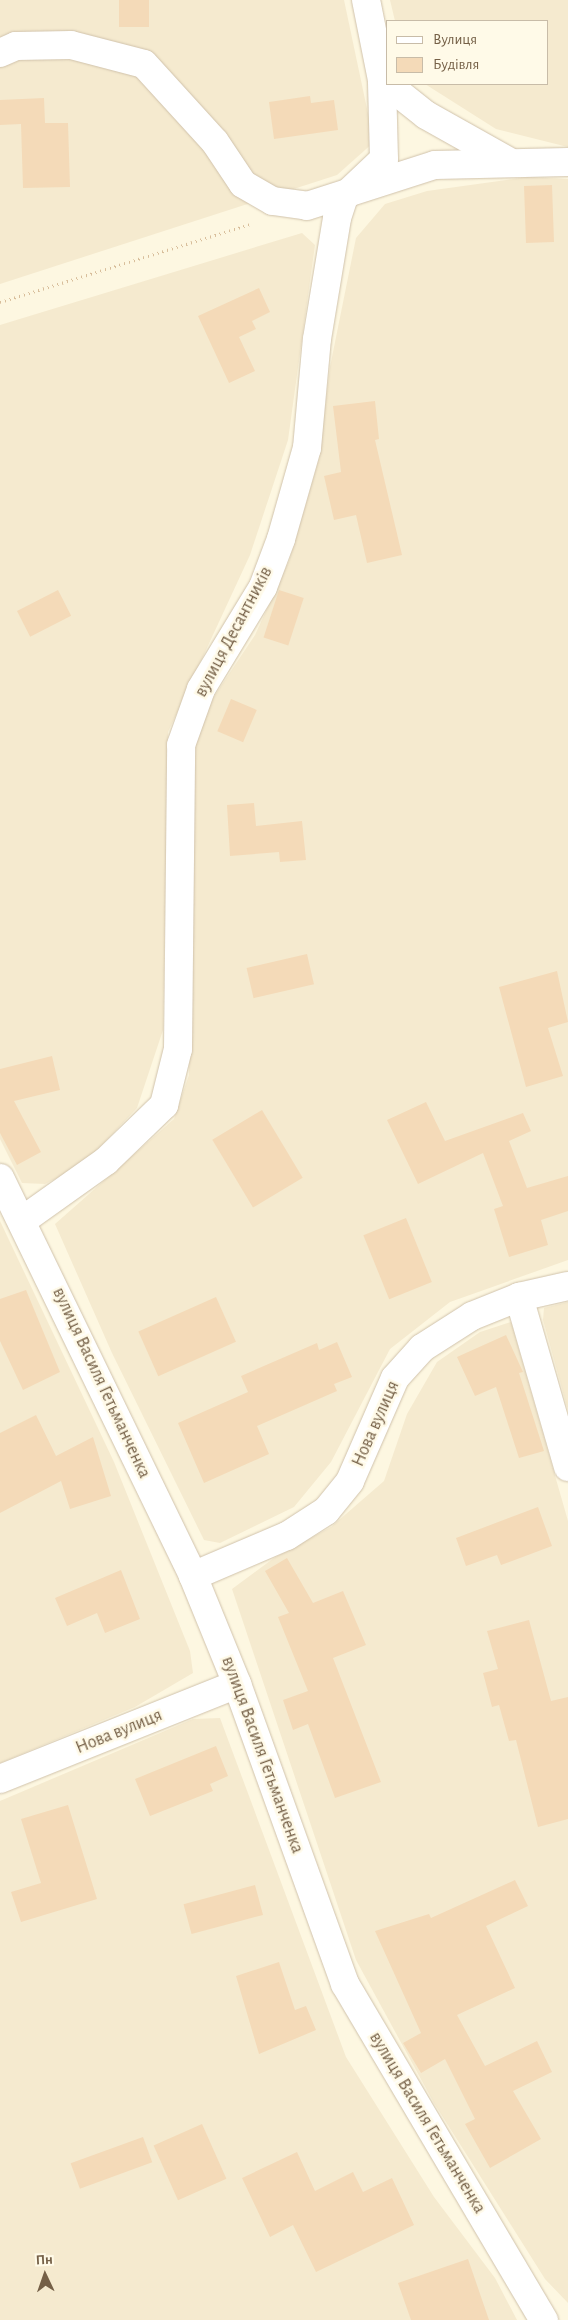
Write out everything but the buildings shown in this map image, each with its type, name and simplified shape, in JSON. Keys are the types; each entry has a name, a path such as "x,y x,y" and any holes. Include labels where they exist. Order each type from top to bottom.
{"street":[{"path":"344,197 384,160 386,82 366,0"},
{"path":"0,53 16,46 71,45 144,64 215,142 244,184 273,200 307,206 344,197 435,164 508,161 568,162"},
{"path":"390,85 426,115 508,161"},
{"name":"вулиця Десантників","path":"23,1220 106,1161 164,1105 178,1050 181,745 200,689 263,587 281,539 307,448 325,277 344,197"},
{"name":"вулиця Василя Гетьманченка","path":"0,1178 23,1220 193,1576 237,1684 346,1984 544,2320"},
{"name":"Нова вулиця","path":"193,1576 288,1536 326,1511 350,1481 395,1378 422,1348 472,1316 519,1297 568,1286"},
{"path":"519,1297 568,1467"},
{"name":"Нова вулиця","path":"0,1779 237,1684"}],"path":[{"path":"0,302 261,220"}],"shaded area":[{"path":"0,0 344,0 374,142 337,175 0,284"},
{"path":"390,0 568,0 568,147 496,129 427,85 548,85 548,20 395,20"},
{"path":"527,177 568,179 568,1260 450,1302 390,1349 331,1462 294,1507 220,1543 204,1540 112,1353 55,1224 174,1119 189,1075 192,755 211,701 255,635 289,561 319,459 330,367 356,238 385,204 427,191"},
{"path":"302,233 315,245 288,440 250,555 168,732 163,1030 137,1108 83,1165 45,1184 22,1183 0,1139 0,325"},
{"path":"0,1221 114,1462 190,1651 193,1673 135,1707 0,1763"},
{"path":"568,1302 568,1410 543,1320 544,1308"},
{"path":"511,1322 568,1521 568,2303 545,2279 434,2103 356,1960 232,1589 274,1558 331,1527 384,1481 407,1414 437,1362 480,1332"},
{"path":"220,1718 346,2057 434,2197 495,2278 517,2320 0,2320 0,1801 193,1719"}]}
